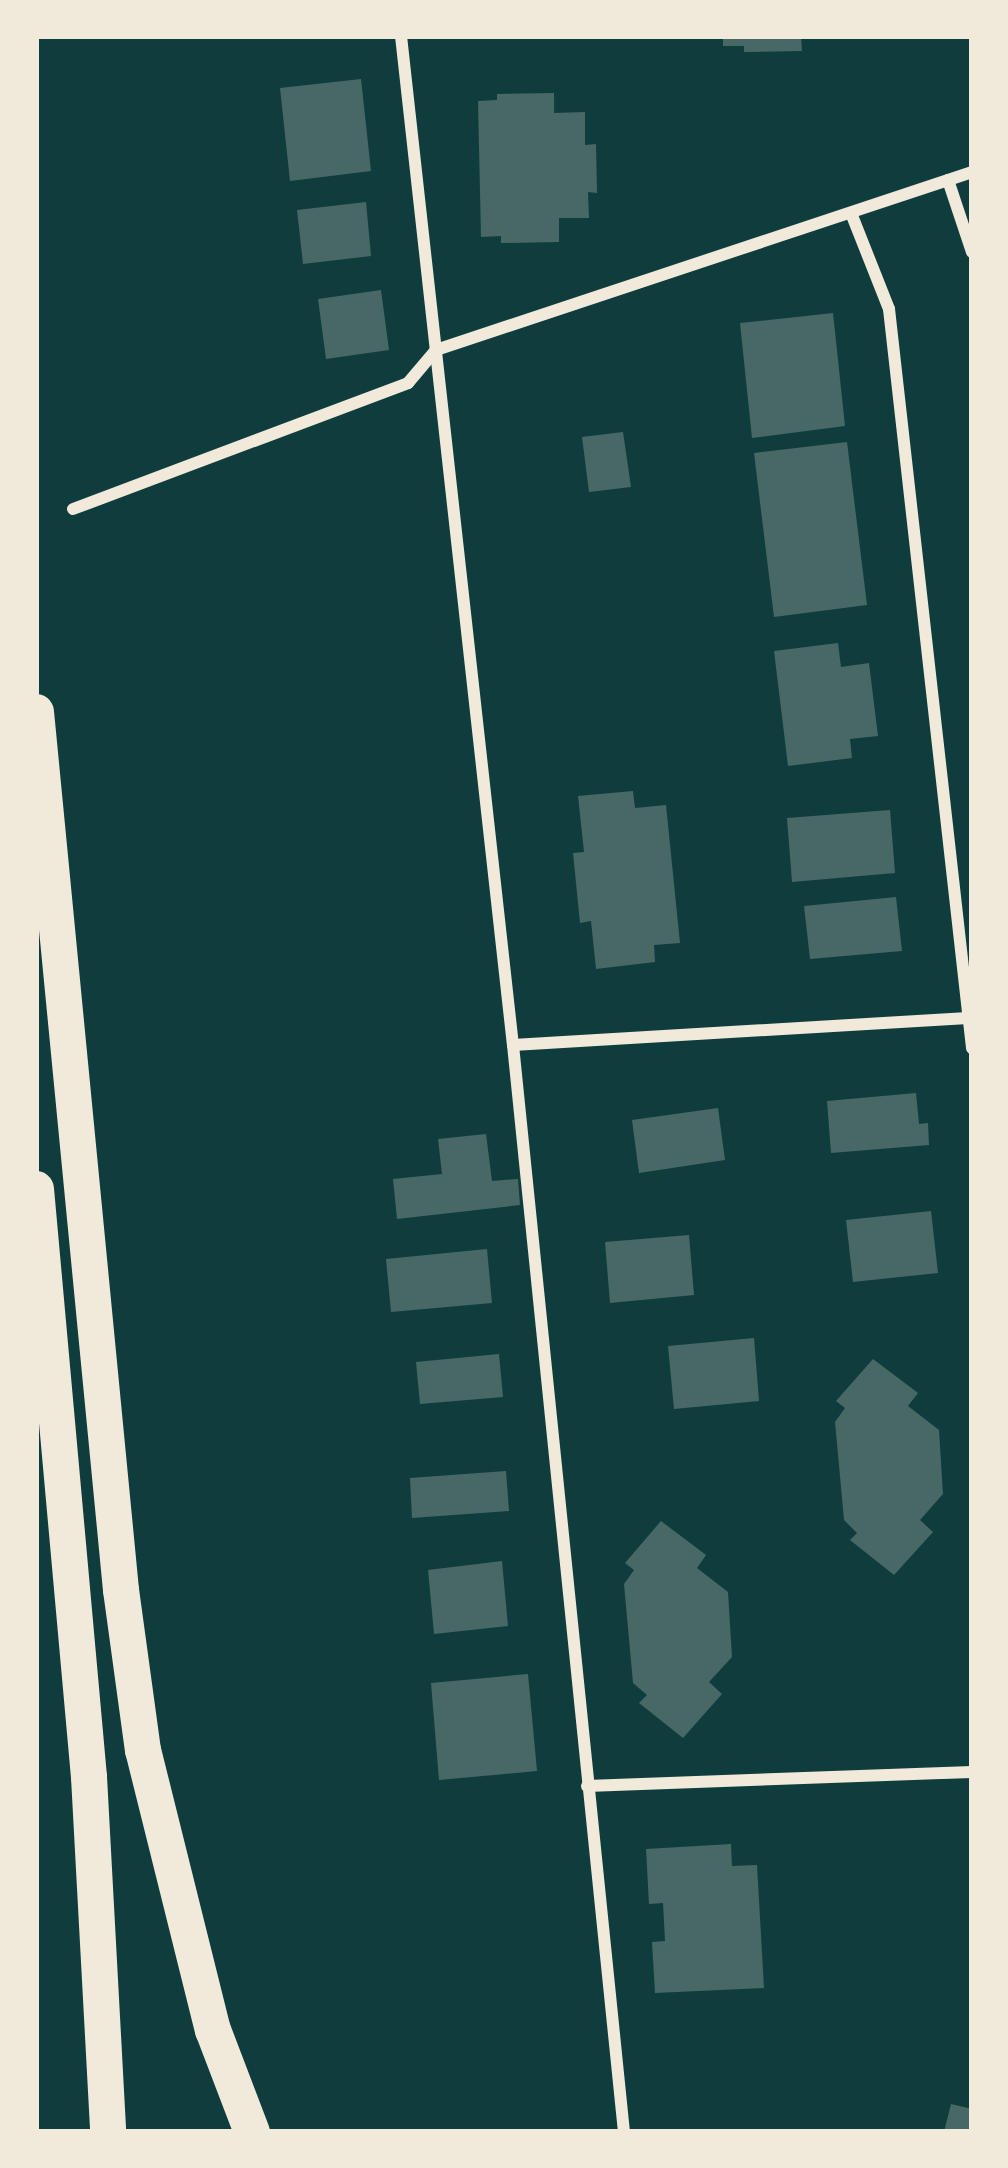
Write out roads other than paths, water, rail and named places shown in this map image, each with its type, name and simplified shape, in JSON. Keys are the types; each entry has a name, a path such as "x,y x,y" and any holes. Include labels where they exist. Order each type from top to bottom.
{"highway":[{"path":"36,712 121,1590 143,1750 213,2030 252,2132"},
{"path":"36,1189 89,1777 108,2132"}],"street":[{"path":"401,36 513,1046 624,2132"},
{"path":"73,509 409,382 436,350 972,172"},
{"path":"948,180 972,252"},
{"path":"851,213 889,309 972,1048"},
{"path":"513,1046 971,1018"},
{"path":"587,1786 972,1772"}]}
